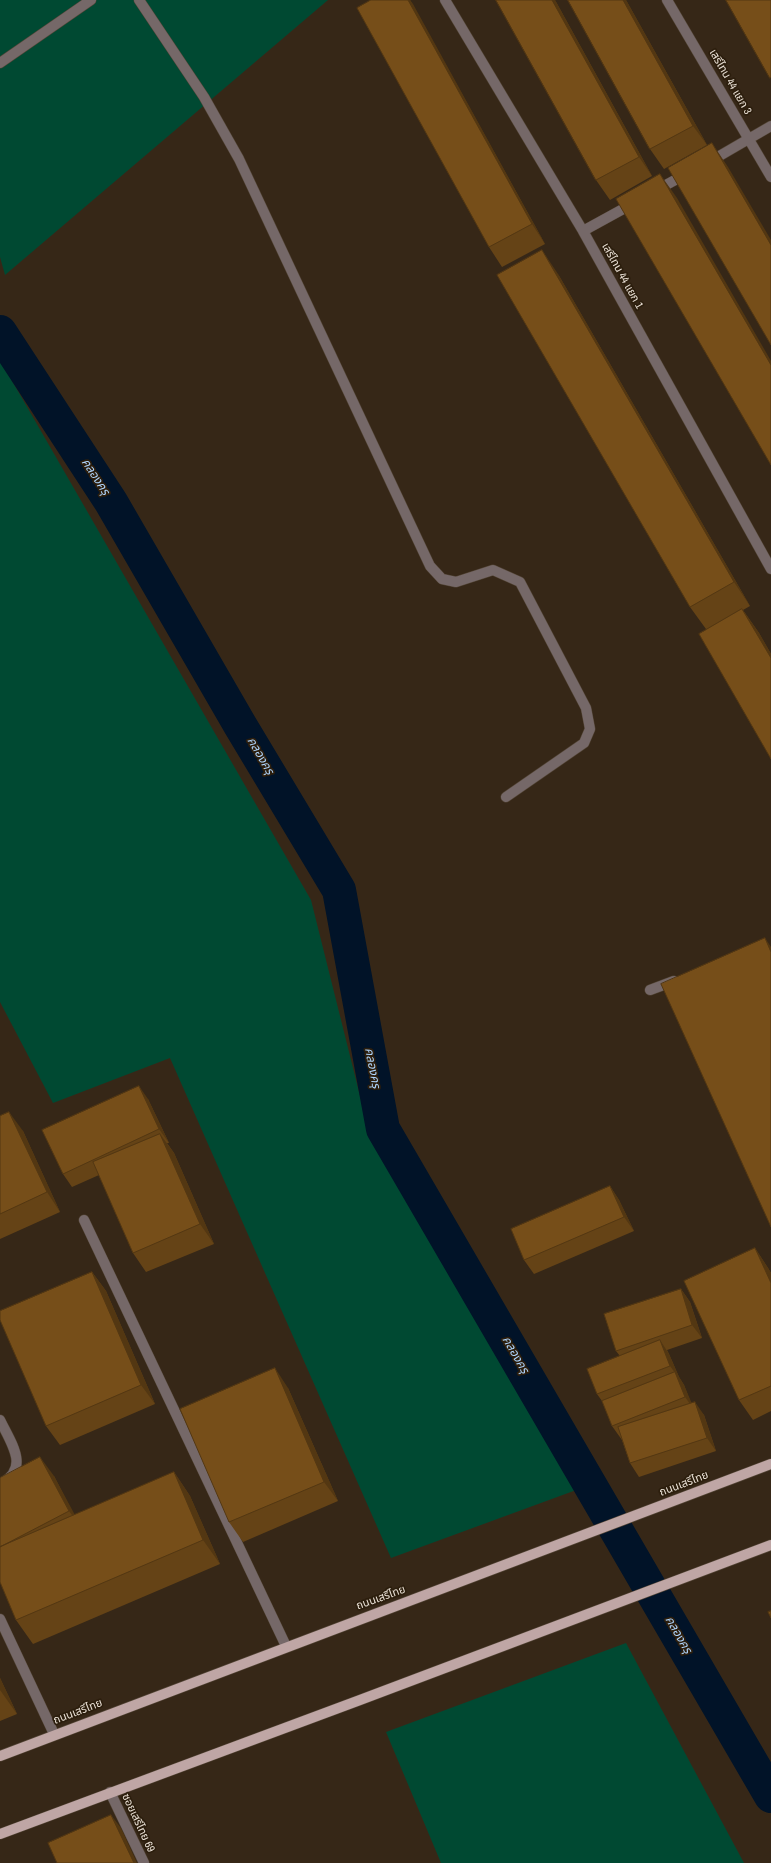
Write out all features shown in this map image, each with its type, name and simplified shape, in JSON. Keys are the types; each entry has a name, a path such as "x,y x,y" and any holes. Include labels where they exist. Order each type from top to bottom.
{"main road":[{"name":"ถนนเสรีไทย","path":"0,1756 54,1734 286,1646 450,1586 767,1465"},
{"path":"0,1834 771,1545"}],"street":[{"path":"0,63 91,0"},
{"path":"139,0 204,97 239,159 430,566 442,579 456,582 493,570 520,582 586,708 590,729 584,743 506,798"},
{"name":"เสรีไทน 44 แยก 1","path":"445,0 583,231 771,568"},
{"name":"เสรีไทน 44 แยก 3","path":"667,0 771,177"},
{"path":"583,231 749,140 771,126"},
{"path":"650,990 685,976"},
{"path":"84,1220 286,1646"},
{"path":"0,1420 17,1457 16,1471 9,1479 0,1484"},
{"path":"0,1619 54,1734"},
{"name":"ซอยเสรีไทย 69","path":"110,1792 144,1863"}],"green space":[{"path":"0,0 328,0 5,275 0,257"},
{"path":"0,360 311,900 370,1136 579,1489 391,1558 170,1058 53,1103 0,1002"},
{"path":"626,1643 744,1863 441,1863 386,1732"}],"building":[{"path":"371,0 408,0 532,224 489,247 357,8"},
{"path":"496,0 552,0 639,157 596,180"},
{"path":"568,0 623,0 693,126 650,149"},
{"path":"726,0 771,0 770,78"},
{"path":"712,143 771,245 771,345 668,168"},
{"path":"660,174 771,365 771,465 616,199"},
{"path":"542,250 734,582 690,607 497,275"},
{"path":"742,609 771,658 771,759 699,634"},
{"path":"765,938 771,952 771,1227 661,984"},
{"path":"139,1086 159,1129 63,1174 42,1130"},
{"path":"9,1112 47,1192 0,1214 0,1116"},
{"path":"160,1134 200,1224 133,1253 93,1162"},
{"path":"610,1186 624,1217 524,1260 511,1229"},
{"path":"755,1248 771,1283 771,1386 739,1400 684,1281"},
{"path":"92,1272 141,1385 46,1426 0,1320 0,1311"},
{"path":"681,1289 692,1325 616,1351 604,1314"},
{"path":"660,1340 670,1366 597,1394 587,1369"},
{"path":"275,1368 324,1482 229,1522 180,1409"},
{"path":"675,1372 685,1397 612,1426 602,1401"},
{"path":"695,1402 707,1438 630,1463 618,1427"},
{"path":"40,1457 69,1511 0,1547 0,1478"},
{"path":"174,1472 203,1540 16,1620 0,1582 0,1547"},
{"path":"771,1611 771,1618 768,1612"},
{"path":"111,1815 134,1863 57,1863 48,1843"}],"waterway":[{"name":"คลองครุ","path":"0,332 111,502 240,725 339,890 383,1129 771,1796"}]}
